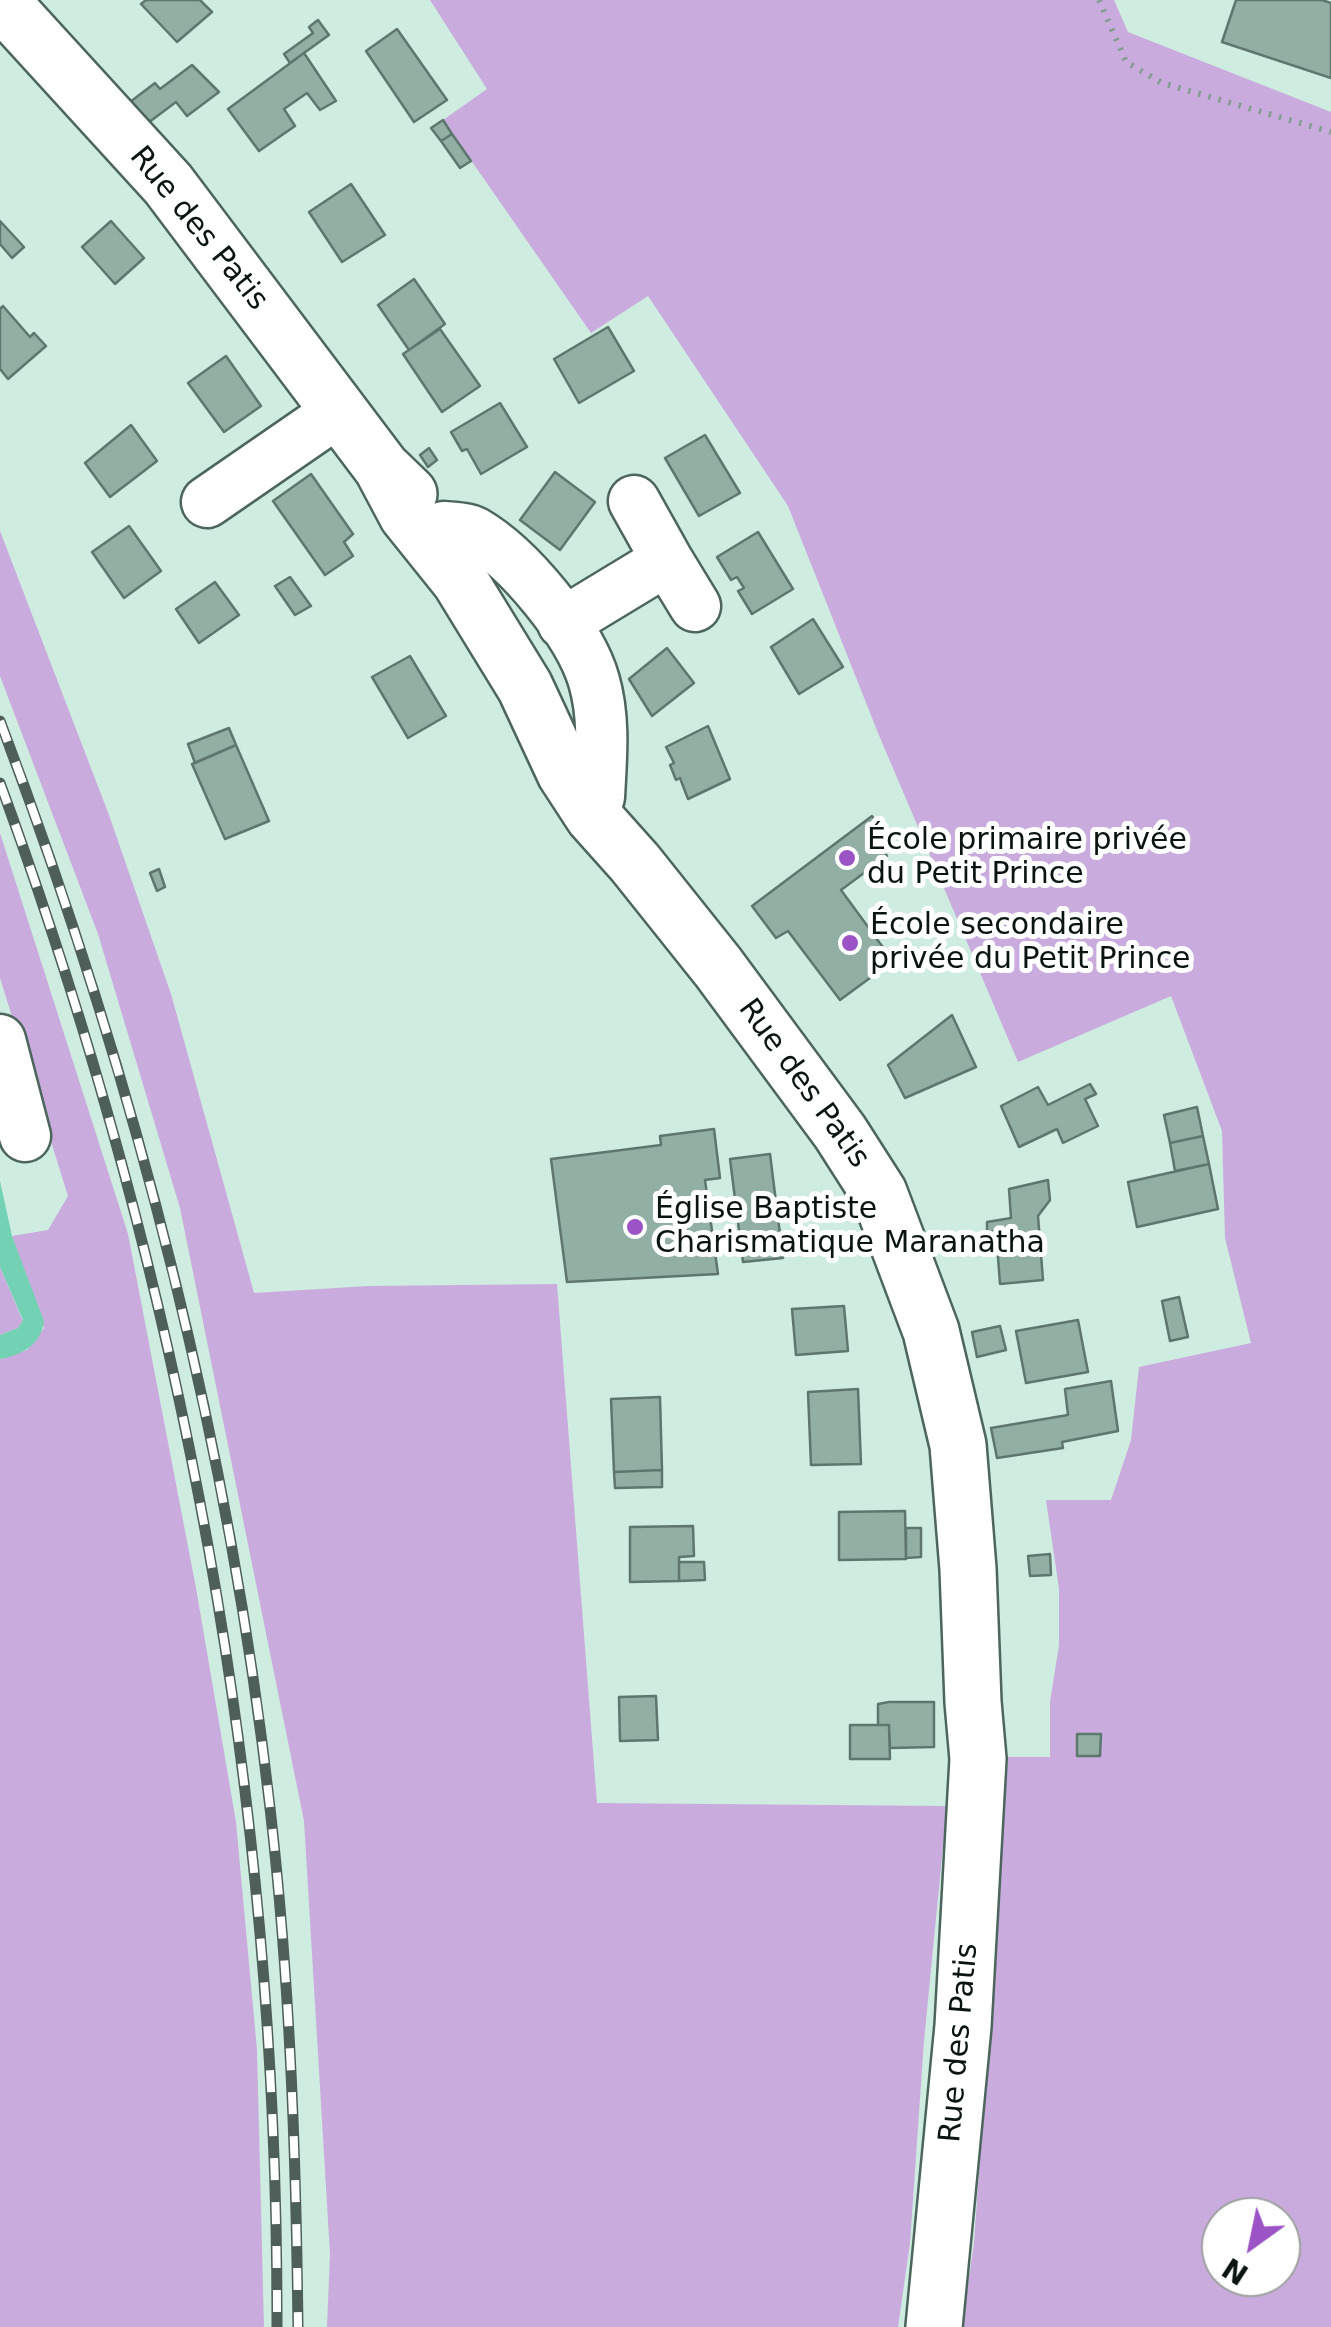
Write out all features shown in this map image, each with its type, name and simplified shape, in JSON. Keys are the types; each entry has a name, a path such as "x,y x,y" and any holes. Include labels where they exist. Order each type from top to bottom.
{"main road":[{"name":"Rue des Patis","path":"0,0 168,184 382,468 407,516 460,581 525,687 578,794 593,816 635,863 816,1098 879,1192 931,1330 958,1445 978,1759 962,2026 934,2327"},
{"name":"Rue des Patis","path":"382,468 473,557 554,686 599,797 635,863"}],"street":[{"path":"208,502 339,410"},
{"path":"634,502 695,606"},
{"path":"444,527 472,530 519,567 544,593 564,623 594,678 602,722 599,797"},
{"path":"564,623 667,560"},
{"path":"0,1040 25,1136"}],"path":[{"path":"1098,0 1126,62 1162,83 1331,132"}],"shaded area":[{"path":"430,0 1114,0 1128,32 1331,112 1331,2327 962,2327 974,2243 1008,1757 1050,1757 1059,1589 1046,1500 1111,1500 1131,1440 1139,1367 1251,1343 1225,1238 1222,1131 1171,996 1018,1062 878,733 788,506 648,296 591,333 443,120 487,89"},
{"path":"0,531 109,815 171,994 254,1293 368,1286 557,1284 597,1803 947,1806 924,2041 910,2243 898,2327 327,2327 330,2254 304,1821 180,1208 98,934 0,676"},
{"path":"0,833 128,1234 196,1588 236,1822 257,2050 264,2327 0,2327 0,1359 27,1350 44,1328 12,1236 48,1230 68,1196 0,978"},
{"path":"0,1181 12,1236 44,1321 29,1348 0,1359 0,1335 18,1328 23,1320 0,1267"},
{"path":"0,1267 23,1321 18,1328 0,1335"}],"building":[{"path":"146,0 200,0 212,12 177,42 141,4"},
{"path":"1236,0 1331,3 1331,78 1222,42"},
{"path":"318,20 329,35 290,63 284,54 313,33 309,27"},
{"path":"397,29 447,100 414,122 366,51"},
{"path":"304,53 336,101 320,110 307,93 284,109 295,126 259,151 228,109"},
{"path":"192,65 219,92 187,116 176,102 148,123 130,102 155,83 160,89"},
{"path":"443,120 452,134 441,141 431,128"},
{"path":"452,134 471,161 460,168 441,141"},
{"path":"351,184 385,235 342,262 309,212"},
{"path":"0,221 24,247 12,258 0,244"},
{"path":"111,221 144,258 115,284 82,247"},
{"path":"414,279 445,324 409,350 378,305"},
{"path":"3,306 30,337 34,333 46,346 8,379 0,369"},
{"path":"608,327 634,371 579,403 554,359"},
{"path":"440,329 480,386 442,412 403,354"},
{"path":"226,356 261,406 224,432 188,383"},
{"path":"500,403 527,447 481,474 467,449 462,451 451,432"},
{"path":"131,425 157,461 110,497 85,463"},
{"path":"705,435 740,493 699,516 665,458"},
{"path":"429,448 437,460 428,467 420,455"},
{"path":"555,472 595,502 560,550 520,520"},
{"path":"311,474 353,534 344,542 353,556 325,575 273,501"},
{"path":"129,526 161,571 124,598 92,552"},
{"path":"758,532 793,589 752,614 738,591 744,588 737,577 731,580 717,557"},
{"path":"290,577 311,606 295,615 275,586"},
{"path":"215,582 239,615 199,643 176,609"},
{"path":"813,619 843,667 799,694 771,647"},
{"path":"667,648 694,683 652,716 629,679"},
{"path":"410,656 446,716 408,738 372,677"},
{"path":"708,726 730,779 688,799 680,778 676,780 670,765 674,763 666,747"},
{"path":"229,728 236,745 195,763 188,744"},
{"path":"236,745 269,821 225,839 192,764"},
{"path":"872,816 882,830 873,837 887,856 841,890 893,961 840,1000 788,931 776,938 752,906"},
{"path":"159,869 165,887 157,891 150,873"},
{"path":"952,1015 976,1067 905,1098 888,1065"},
{"path":"1090,1084 1096,1094 1085,1099 1098,1126 1063,1143 1057,1129 1019,1147 1001,1106 1038,1087 1048,1105"},
{"path":"1197,1107 1203,1136 1170,1143 1164,1115"},
{"name":"Église Baptiste Charismatique Maranatha","path":"714,1129 720,1178 705,1180 718,1274 567,1282 551,1159 661,1145 660,1136"},
{"path":"1203,1136 1209,1164 1175,1171 1170,1143"},
{"path":"770,1154 783,1258 743,1262 730,1159"},
{"path":"1209,1164 1218,1209 1137,1227 1128,1182"},
{"path":"1048,1180 1050,1200 1038,1216 1043,1280 1000,1284 996,1231 987,1232 987,1222 1011,1218 1009,1189"},
{"path":"1179,1297 1188,1337 1170,1341 1162,1301"},
{"path":"844,1306 848,1351 796,1355 792,1309"},
{"path":"1078,1320 1088,1372 1026,1383 1016,1331"},
{"path":"1000,1326 1006,1350 977,1357 972,1332"},
{"path":"1111,1381 1118,1431 1062,1442 1063,1448 997,1458 991,1428 1068,1415 1065,1389"},
{"path":"858,1389 861,1464 811,1465 808,1392"},
{"path":"660,1397 662,1470 614,1472 611,1399"},
{"path":"662,1470 662,1487 615,1488 614,1472"},
{"path":"905,1511 906,1559 839,1560 839,1512"},
{"path":"693,1526 694,1556 679,1557 679,1581 630,1582 630,1527"},
{"path":"906,1528 921,1528 921,1557 906,1558"},
{"path":"1050,1554 1051,1575 1030,1576 1028,1556"},
{"path":"679,1562 704,1562 705,1580 679,1581"},
{"path":"656,1696 658,1740 620,1741 619,1697"},
{"path":"934,1702 934,1747 890,1748 889,1725 878,1725 878,1704"},
{"path":"850,1725 889,1725 890,1759 850,1759"},
{"path":"1077,1734 1101,1734 1100,1756 1077,1756"}],"railway":[{"path":"0,721 48,853 132,1120 169,1256 229,1531 252,1669 283,1938 294,2132 298,2327"},
{"path":"0,783 64,971 121,1160 168,1351 208,1543 238,1737 260,1932 273,2129 277,2327"}],"place":[{"name":"École primaire privée du Petit Prince","path":"847,858"},
{"name":"École secondaire privée du Petit Prince","path":"850,943"},
{"name":"Église Baptiste Charismatique Maranatha","path":"635,1227"}]}
